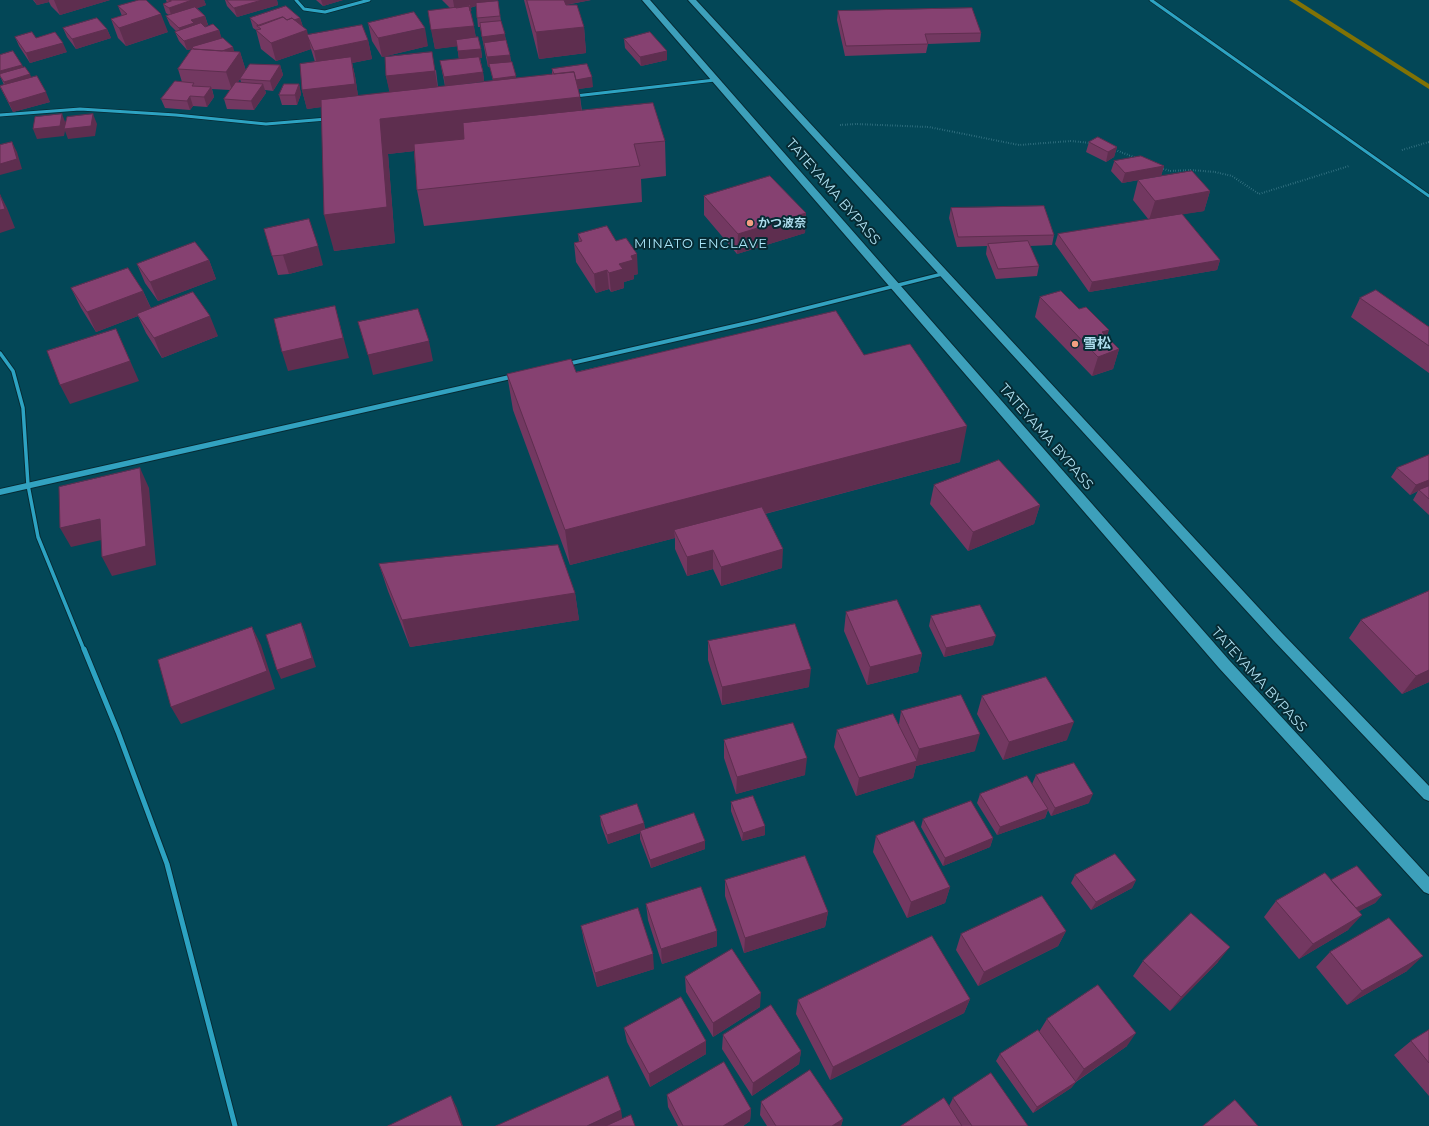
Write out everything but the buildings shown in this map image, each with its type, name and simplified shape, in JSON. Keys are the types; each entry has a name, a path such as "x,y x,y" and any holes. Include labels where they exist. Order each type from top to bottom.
{"highway":[{"name":"TATEYAMA BYPASS","path":"646,0 1224,664 1429,887"},
{"name":"TATEYAMA BYPASS","path":"692,0 808,128 1278,637 1429,795"}],"street":[{"path":"296,0 304,9 325,12 369,0"},
{"path":"1151,0 1429,196"},
{"path":"573,96 715,80"},
{"path":"0,115 80,110 176,115 266,124 334,119"},
{"path":"554,366 756,321 943,274"},
{"path":"0,353 13,371 23,408 28,485 38,537 118,732 167,864 235,1126"},
{"path":"0,492 523,374"}],"path":[{"path":"808,128 856,124 929,127 1019,145 1071,141 1095,143"},
{"path":"1109,147 1136,158"},
{"path":"1157,166 1170,171 1191,170 1215,172 1232,176 1258,194 1376,158"}],"waterway":[{"path":"1292,0 1429,87"}],"place":[{"name":"かつ波奈","path":"750,223"},
{"name":"雪松","path":"1075,344"}],"district":[{"name":"MINATO ENCLAVE","path":"701,244"}]}
